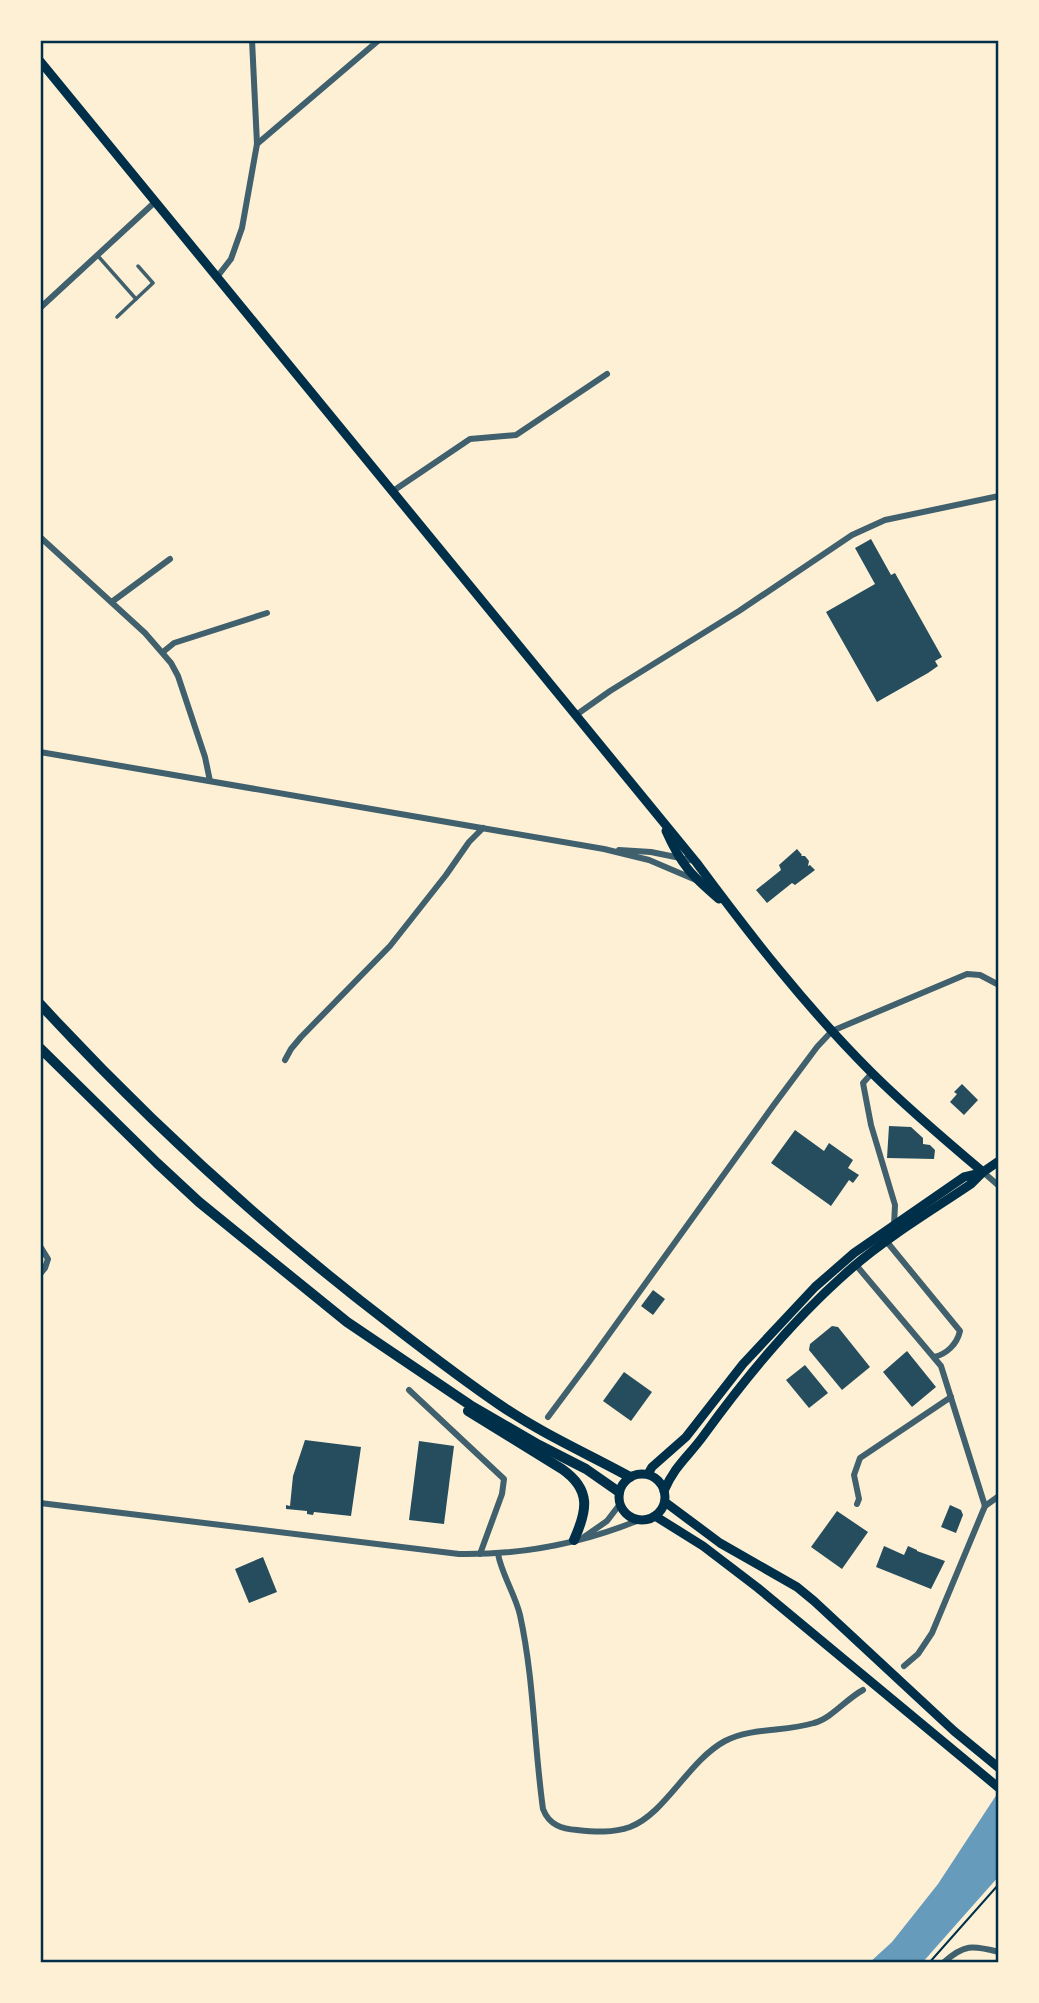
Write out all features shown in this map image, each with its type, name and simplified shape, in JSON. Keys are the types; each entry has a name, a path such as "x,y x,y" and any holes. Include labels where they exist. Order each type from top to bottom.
{"main road":[{"path":"40,61 832,1031 872,1073 983,1172"},
{"path":"662,820 678,856 696,880 731,909"},
{"path":"40,1004 163,1129 312,1262 426,1352 499,1405 630,1477"},
{"path":"40,1048 199,1202 347,1322 500,1423 595,1475 619,1492"},
{"path":"664,1491 680,1463 735,1393 774,1346 824,1293 856,1265 971,1184 999,1161"},
{"path":"648,1474 652,1467 686,1437 743,1363 815,1287 843,1262 964,1177 983,1172"},
{"path":"449,1391 466,1410 575,1479 583,1497 584,1509 578,1539"},
{"path":"648,1474 658,1480 664,1491 665,1502 655,1516 648,1520 639,1520 627,1515 620,1504 619,1492 622,1484 630,1477 648,1474"},
{"path":"665,1502 720,1543 797,1587 954,1731 999,1768"},
{"path":"655,1516 689,1536 739,1573 999,1788"}],"street":[{"path":"217,277 231,259 242,228 257,144 252,40"},
{"path":"257,144 379,40"},
{"path":"40,308 155,201"},
{"path":"393,491 470,439 516,435 607,374"},
{"path":"574,712 739,611 852,535 885,520 999,496"},
{"path":"40,537 113,601 163,652 178,676 211,781"},
{"path":"113,601 170,559"},
{"path":"163,652 174,643 267,613"},
{"path":"40,752 604,849 658,864 696,880"},
{"path":"285,1060 290,1049 301,1037 390,946 469,842 483,828"},
{"path":"658,864 678,856 683,846"},
{"path":"604,849 651,852 696,862"},
{"path":"548,1417 773,1106 832,1031 967,974 980,975 999,985"},
{"path":"872,1073 863,1083 895,1205 894,1226"},
{"path":"983,1172 999,1186"},
{"path":"887,1242 960,1331 955,1344 934,1357"},
{"path":"40,1246 48,1259 40,1274"},
{"path":"856,1265 941,1366 985,1506"},
{"path":"410,1390 504,1479 502,1494 480,1554"},
{"path":"857,1504 859,1499 854,1475 860,1458 951,1396"},
{"path":"904,1666 918,1654 932,1633 985,1506 999,1496"},
{"path":"40,1503 458,1554 498,1554 578,1539 607,1533 639,1520"},
{"path":"578,1539 607,1521 620,1504"},
{"path":"498,1554 521,1619 545,1813 556,1826 608,1831 631,1826 652,1813 703,1757 720,1744 742,1734 817,1722 863,1690"},
{"path":"943,1963 963,1948 999,1952"}],"lane":[{"path":"98,256 136,299"},
{"path":"117,317 153,283 138,266"}],"path":[{"path":"929,1963 999,1884"}],"water":[{"path":"999,1791 999,1876 922,1963 869,1963 892,1942 938,1884"}],"building":[{"path":"871,539 891,575 895,573 942,657 935,661 938,666 928,673 877,702 826,612 875,584 855,548"},
{"path":"797,849 801,856 805,856 809,861 808,866 815,870 795,885 792,883 767,903 756,890 781,870 779,865"},
{"path":"962,1084 978,1100 964,1115 950,1102 957,1094 954,1092"},
{"path":"889,1126 911,1127 923,1138 923,1144 930,1145 935,1150 934,1159 887,1158"},
{"path":"795,1130 824,1151 829,1143 853,1160 848,1168 859,1175 853,1183 849,1180 831,1206 771,1163"},
{"path":"653,1290 665,1299 653,1315 641,1306"},
{"path":"832,1326 838,1327 870,1367 842,1390 809,1350 810,1344"},
{"path":"907,1351 936,1387 912,1407 883,1372"},
{"path":"805,1365 828,1393 809,1408 786,1380"},
{"path":"624,1372 652,1392 631,1421 603,1401"},
{"path":"305,1440 361,1447 351,1516 314,1512 313,1515 307,1514 307,1511 286,1509 286,1505 290,1506 293,1476"},
{"path":"419,1441 454,1446 444,1524 409,1520"},
{"path":"950,1505 961,1510 963,1515 956,1533 941,1527"},
{"path":"837,1511 868,1532 842,1569 811,1547"},
{"path":"884,1546 904,1555 908,1546 945,1561 931,1589 876,1567"},
{"path":"263,1557 277,1592 249,1603 235,1569"}]}
